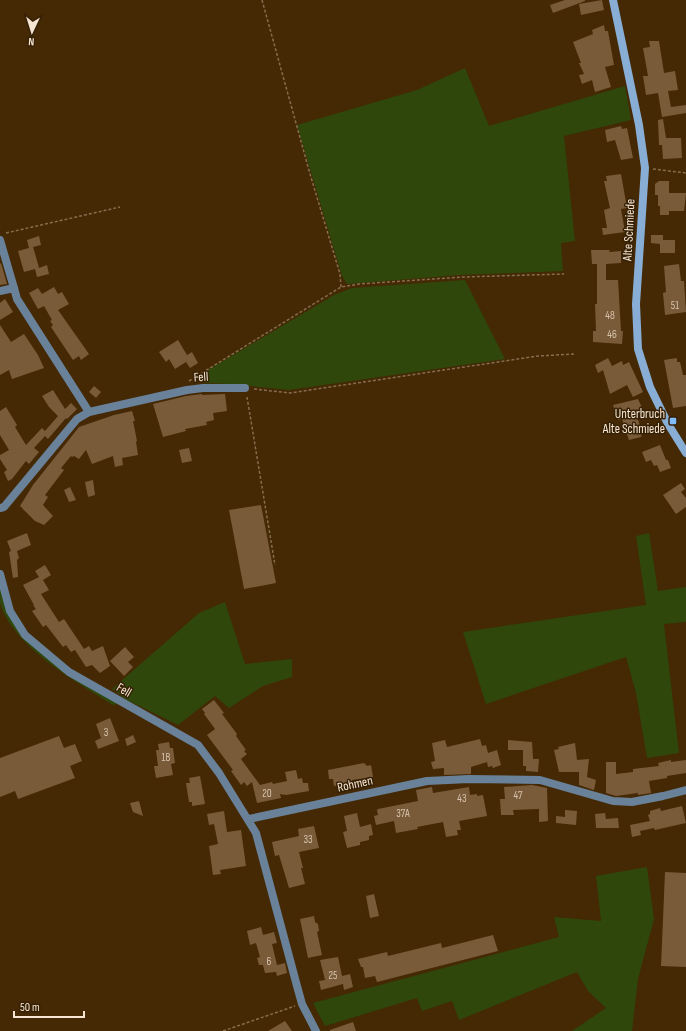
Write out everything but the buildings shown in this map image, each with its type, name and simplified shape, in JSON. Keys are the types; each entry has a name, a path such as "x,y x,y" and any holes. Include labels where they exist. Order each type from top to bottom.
{"street":[{"name":"Alte Schmiede","path":"613,0 640,125 645,168 636,304 638,349 650,387 668,424 686,453"},
{"path":"0,240 18,299 89,412"},
{"path":"0,291 14,288"},
{"name":"Fell","path":"0,508 4,507 77,419 89,412 187,390 203,388 245,388"},
{"name":"Fell","path":"0,574 10,611 26,635 69,672 198,745 219,773 249,819"},
{"name":"Rohmen","path":"249,819 427,781 469,779 540,780 613,801 632,802 686,790"},
{"path":"249,819 256,832 302,1004 316,1031"}],"path":[{"path":"262,0 310,174 340,274 341,287"},
{"path":"645,168 686,173"},
{"path":"0,235 120,207"},
{"path":"188,381 341,287 359,284 464,277 564,274"},
{"path":"275,565 245,388 290,393 531,357 575,354"},
{"path":"223,1031 302,1004"}],"green space":[{"path":"465,68 489,126 625,86 631,120 564,136 575,241 561,243 563,271 460,275 347,284 342,276 297,125 417,90"},
{"path":"465,280 505,359 289,390 231,384 204,383 200,378 203,373 334,295 352,288"},
{"path":"649,533 658,591 686,587 686,622 664,624 679,753 647,758 636,693 626,657 486,704 463,632 646,605 636,536"},
{"path":"0,584 4,595 34,644 117,704 113,705 82,686 32,649 7,619 0,603"},
{"path":"225,602 245,664 292,659 292,677 263,686 229,708 215,696 178,725 127,700 112,689 199,613"},
{"path":"647,867 654,919 638,979 632,1031 572,1031 606,1008 588,991 577,972 459,1020 452,1001 422,1011 417,998 325,1026 313,1003 559,937 554,917 601,921 596,876"}],"place":[{"name":"Unterbruch Alte Schmiede","path":"673,421"}]}
